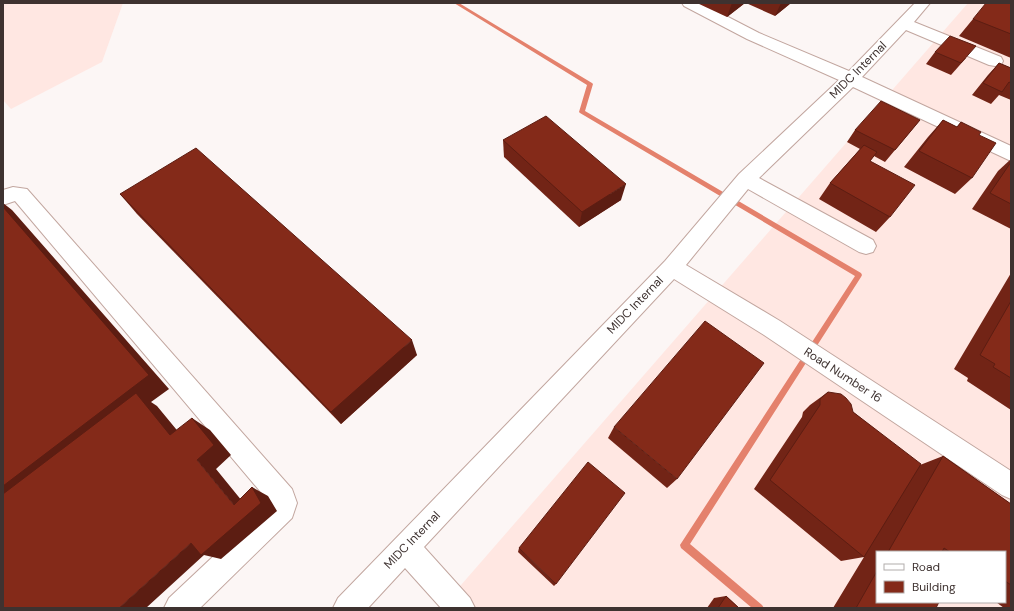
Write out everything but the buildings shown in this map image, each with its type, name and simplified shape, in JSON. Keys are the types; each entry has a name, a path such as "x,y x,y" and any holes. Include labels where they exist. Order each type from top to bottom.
{"street":[{"path":"689,3 753,36 851,79 1011,154"},
{"name":"MIDC Internal","path":"348,608 672,267 746,179 851,79 923,3"},
{"path":"904,23 995,61"},
{"path":"746,179 866,246"},
{"path":"3,198 12,194 20,194 283,498 283,509 179,608"},
{"name":"Road Number 16","path":"672,267 772,328 1011,486"},
{"path":"405,547 460,608"}],"shaded area":[{"path":"3,3 123,3 102,62 11,109 3,100"},
{"path":"968,3 1011,3 1011,608 441,608"}],"waterway":[{"path":"456,3 590,84 582,112 859,275 684,545 759,608"}]}
